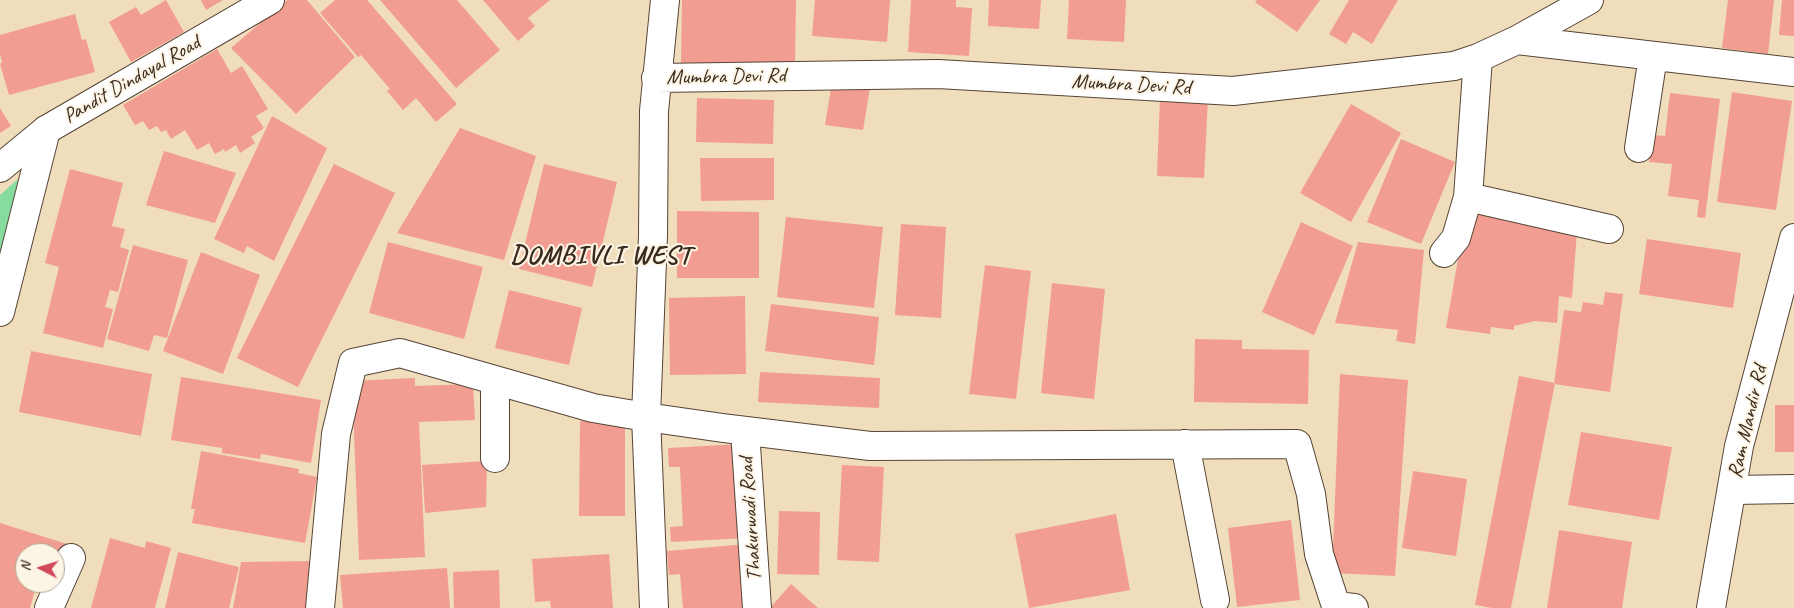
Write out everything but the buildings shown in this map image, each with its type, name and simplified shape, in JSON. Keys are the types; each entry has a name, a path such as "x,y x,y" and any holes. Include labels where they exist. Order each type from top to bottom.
{"street":[{"name":"Pandit Dindayal Road","path":"0,168 46,130 270,0"},
{"path":"654,608 646,417 653,235 654,111 664,0"},
{"name":"Mumbra Devi Rd","path":"656,78 938,74 1233,91 1454,66 1478,58 1517,40 1590,0"},
{"path":"1517,40 1794,72"},
{"path":"1639,148 1653,56"},
{"path":"1444,253 1456,238 1468,197 1478,58"},
{"path":"0,312 46,130"},
{"path":"1468,197 1609,229"},
{"name":"Ram Mandir Rd","path":"1711,608 1740,446 1794,238"},
{"path":"320,608 336,434 353,362 400,353 593,408 745,431 870,446 1297,444 1311,494 1319,554 1340,607"},
{"path":"495,380 495,458"},
{"name":"Thakurwadi Road","path":"745,431 757,608"},
{"path":"1185,444 1215,600"},
{"path":"1732,490 1794,489"},
{"path":"49,608 71,558"}],"green space":[{"path":"18,179 0,265 0,195"}],"district":[{"name":"DOMBIVLI WEST","path":"601,256"}]}
